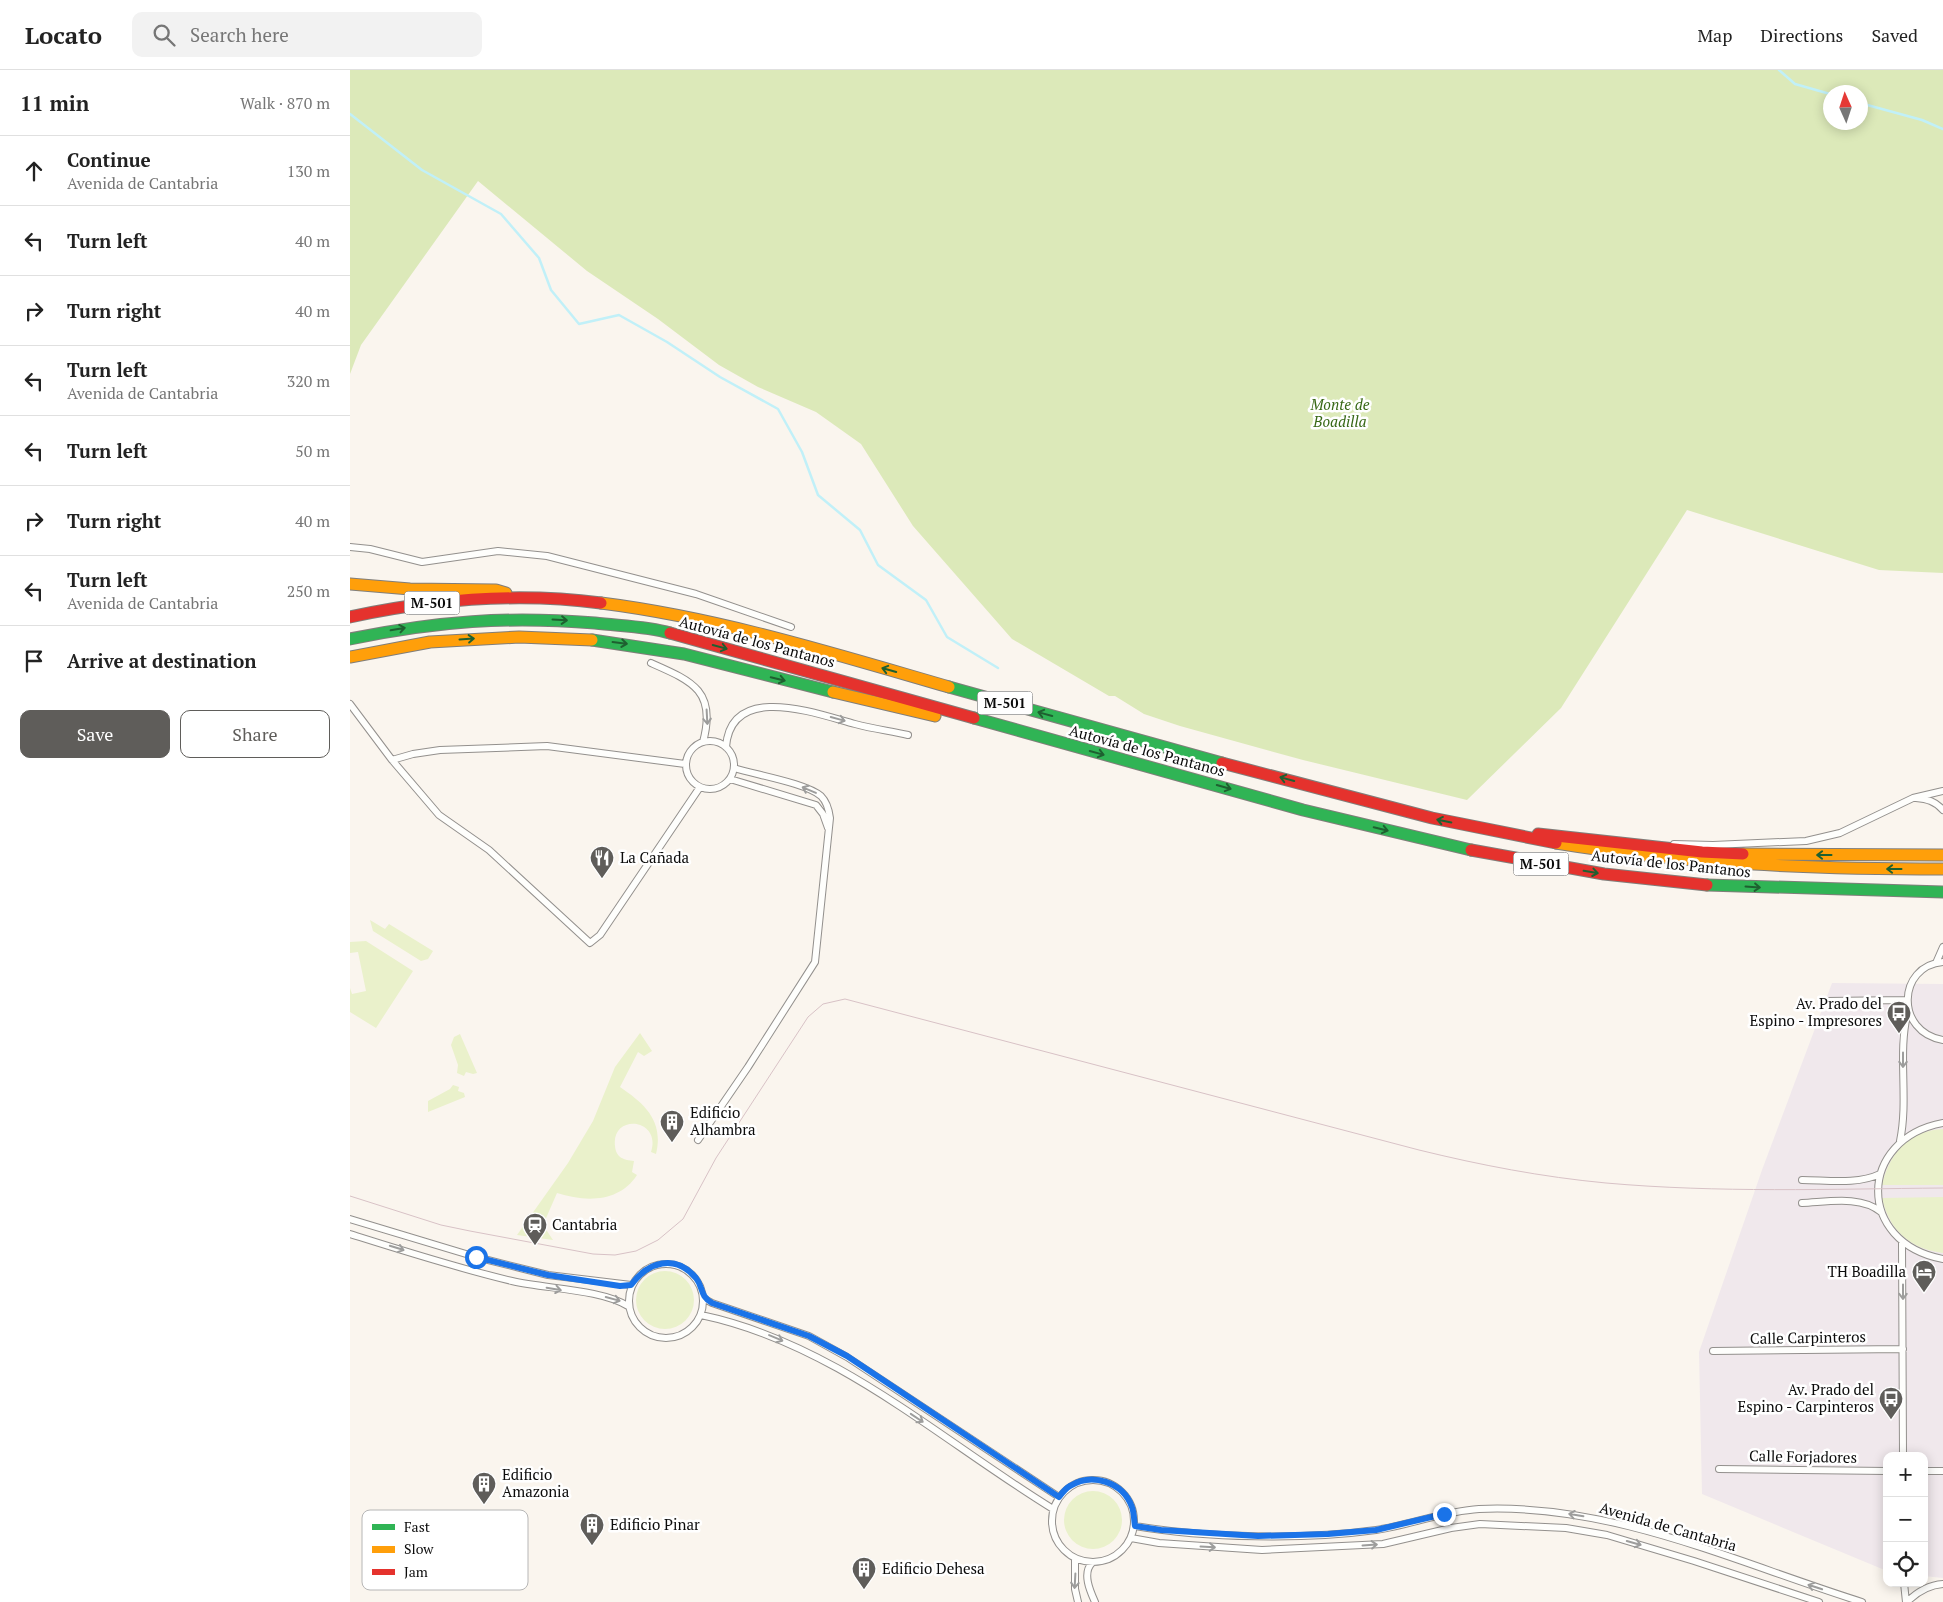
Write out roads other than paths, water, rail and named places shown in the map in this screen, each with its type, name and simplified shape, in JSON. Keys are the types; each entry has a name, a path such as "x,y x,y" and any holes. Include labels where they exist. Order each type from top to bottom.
{"highway":[{"path":"350,584 410,589 496,590 515,596"},
{"name":"Autovía de los Pantanos","path":"350,617 386,609 515,596 614,603 715,623 1214,760 1435,819 1491,831 1605,852 1701,863 1764,867 1943,869"},
{"name":"Autovía de los Pantanos","path":"350,639 437,623 539,619 595,622 663,632 775,661 982,722 1303,810 1434,843 1604,874 1698,884 1764,888 1943,892"},
{"path":"350,657 430,642 474,638 519,637 607,641 652,647 868,701 964,722 982,722"},
{"path":"1491,831 1509,830 1702,852 1763,855 1943,855"}],"street":[{"path":"350,547 370,549 422,562 498,551 547,556 696,594 791,627"},
{"path":"651,663 688,680 702,693 707,708 708,724 703,742"},
{"path":"350,704 392,760 439,816 489,850 590,943 600,935 700,788"},
{"path":"726,747 727,734 733,723 743,714 762,706 789,706 862,726 908,734"},
{"path":"715,741 726,747 733,756 734,768 730,779 723,786 714,789 700,788 687,775 685,764 693,748 703,742 715,741"},
{"path":"392,760 413,754 440,750 547,746 685,764"},
{"path":"698,1140 748,1067 815,962 830,818 828,807 822,797 810,789 734,768"},
{"path":"730,779 816,805 823,814 828,829"},
{"path":"1605,841 1713,846 1806,841 1840,833 1914,798 1943,791"},
{"path":"1914,798 1926,799 1937,804 1943,810"},
{"path":"1900,1141 1903,1121 1904,1028 1908,1011 1908,990 1927,967 1940,963 1943,947"},
{"path":"1827,1001 1907,1000"},
{"path":"1908,1011 1915,1025 1927,1035 1943,1040"},
{"path":"1943,1123 1920,1128 1900,1141 1888,1156 1880,1174 1878,1193 1881,1212 1890,1229 1902,1243 1923,1255 1943,1259"},
{"path":"1802,1180 1858,1180 1870,1179 1880,1174"},
{"path":"1802,1203 1858,1202 1872,1205 1881,1212"},
{"path":"350,1219 476,1257 548,1275 631,1285"},
{"path":"350,1234 474,1272 514,1282 609,1298 628,1306"},
{"path":"1902,1243 1904,1452"},
{"path":"661,1263 674,1264 686,1269 697,1279 703,1298 701,1315 689,1330 673,1338 655,1337 639,1327 630,1314 628,1306 631,1285 650,1266 661,1263"},
{"path":"703,1298 712,1303 809,1336 847,1356 1059,1497"},
{"path":"701,1315 761,1332 805,1350 842,1370 1053,1509"},
{"name":"Calle Carpinteros","path":"1713,1351 1903,1349"},
{"name":"Calle Forjadores","path":"1719,1469 1883,1471"},
{"path":"1928,1471 1943,1471"},
{"path":"1087,1480 1102,1480 1115,1485 1125,1494 1133,1507 1135,1526 1131,1538 1116,1556 1104,1561 1092,1563 1075,1559 1063,1550 1054,1537 1051,1522 1053,1509 1059,1497 1070,1486 1087,1480"},
{"name":"Avenida de Cantabria","path":"1135,1526 1161,1530 1249,1535 1298,1535 1376,1530 1444,1514 1479,1509 1564,1513 1607,1520 1689,1544 1862,1602"},
{"name":"Avenida de Cantabria","path":"1131,1538 1159,1543 1262,1550 1383,1544 1451,1528 1480,1524 1566,1528 1607,1535 1819,1602"},
{"path":"1075,1559 1075,1589 1078,1602"},
{"path":"1092,1563 1087,1572 1090,1593 1095,1602"},
{"path":"1906,1602 1918,1592 1936,1584 1943,1584"},
{"path":"1904,1587 1906,1602"}],"waterway":[{"path":"1779,70 1795,84 1823,92"},
{"path":"1868,105 1922,120 1943,129"},
{"path":"350,114 422,170 501,214 539,258 551,290 579,324 619,315 667,342 720,377 778,409 802,452 818,495 860,530 878,565 926,600 947,637 998,668"}],"tram line":[{"path":"350,1196 441,1225 470,1231 593,1254 615,1255 636,1251 658,1240 683,1219 716,1158 808,1017 823,1004 845,999 1419,1150 1511,1170 1606,1183 1690,1188 1774,1190 1943,1188"}],"place":[{"name":"La Cañada","path":"602,879"},
{"name":"Av. Prado del Espino - Impresores","path":"1899,1034"},
{"name":"Edificio Alhambra","path":"672,1143"},
{"name":"Cantabria","path":"535,1246"},
{"name":"TH Boadilla","path":"1924,1293"},
{"name":"Av. Prado del Espino - Carpinteros","path":"1891,1420"},
{"name":"Edificio Amazonia","path":"484,1505"},
{"name":"Edificio Pinar","path":"592,1546"},
{"name":"Edificio Dehesa","path":"864,1590"}],"park label":[{"name":"Monte de Boadilla","path":"1340,414"}]}
